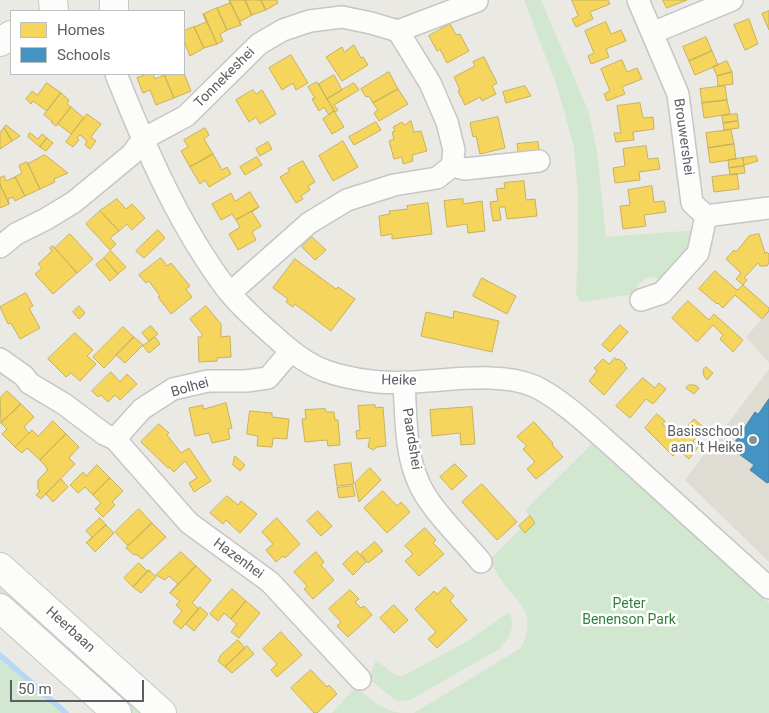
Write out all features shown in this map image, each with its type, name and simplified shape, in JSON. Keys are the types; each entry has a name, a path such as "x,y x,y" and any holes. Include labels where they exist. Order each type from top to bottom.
{"main road":[{"name":"Heerbaan","path":"0,567 162,713"},
{"path":"0,608 117,713"}],"street":[{"name":"Brouwershei","path":"638,0 678,94 692,203 706,216"},
{"path":"652,34 732,0"},
{"path":"230,293 309,223 347,200 394,185 437,178 452,166 454,150 447,122 430,83 398,31 477,1"},
{"name":"Tonnekeshei","path":"143,139 186,116 259,44 283,30 310,20 342,17 398,31"},
{"name":"Heike","path":"116,75 143,139 181,220 230,293 290,351 324,371 369,381 404,383 485,378 517,380 536,387 555,398 604,439 769,588"},
{"path":"0,247 16,234 74,202 132,154 143,139"},
{"path":"452,166 465,169 539,161"},
{"path":"641,300 662,293 698,253 706,216 769,208"},
{"name":"Bolhei","path":"115,439 142,409 173,389 208,380 246,381 268,378 290,351"},
{"path":"0,358 24,376 29,383 64,404 104,434 115,439"},
{"name":"Paardshei","path":"404,383 408,432 412,460 418,482 430,502 481,562"},
{"name":"Hazenhei","path":"115,439 189,523 270,582 360,679"}],"shaded area":[{"path":"769,311 769,363 746,337"},
{"path":"769,369 769,562 685,480"}],"green space":[{"path":"524,0 541,0 588,110 597,150 606,237 697,230 696,236 662,279 649,277 638,284 636,294 580,302 576,293 578,194 574,147 557,86"},
{"name":"Peter Benenson Park","path":"592,444 769,603 769,713 414,713 521,648 528,624 526,615 490,559 529,521 526,509"},
{"path":"0,588 141,713 129,713 0,598"},
{"path":"509,612 512,623 511,632 499,649 410,700 397,701 369,679 376,660 401,677 468,641"},
{"path":"0,654 65,713 0,713"},
{"path":"358,688 377,704 400,713 332,713 352,691"}],"building: Homes":[{"path":"229,0 241,25 227,30 217,8 230,3"},
{"path":"230,0 245,0 252,15 240,22"},
{"path":"245,0 261,0 266,10 252,15"},
{"path":"261,0 277,0 278,3 266,10"},
{"path":"572,0 608,0 610,4 590,12 593,19 576,27 572,19 578,16"},
{"path":"663,0 687,0 667,8"},
{"path":"217,8 227,30 220,34 223,41 217,44 204,14"},
{"path":"769,11 769,30 762,14"},
{"path":"203,14 217,44 204,48 194,27 206,22"},
{"path":"749,19 758,44 745,50 734,25"},
{"path":"606,22 611,34 621,30 626,41 606,49 609,57 591,64 588,56 594,53 585,31"},
{"path":"450,24 456,35 460,34 469,51 447,63 440,49 437,51 429,36"},
{"path":"194,27 204,48 190,56 185,44 185,31"},
{"path":"706,37 712,51 689,61 683,47"},
{"path":"354,45 361,58 363,57 368,65 342,81 326,57 342,47 344,52"},
{"path":"712,51 718,65 695,75 689,61"},
{"path":"291,55 308,83 296,90 293,83 282,90 269,68"},
{"path":"484,57 497,83 492,86 496,94 482,101 480,97 465,105 454,77 475,66 473,62"},
{"path":"622,60 627,72 637,68 642,79 622,87 625,94 607,101 604,94 610,91 601,69"},
{"path":"727,61 732,72 717,76 713,67"},
{"path":"389,72 398,89 373,103 369,96 366,97 361,89"},
{"path":"732,72 733,84 718,86 717,76"},
{"path":"153,75 155,79 164,75 174,98 156,105 150,90 143,93 137,78"},
{"path":"164,75 185,75 191,91 174,98"},
{"path":"334,75 342,90 327,99 319,84"},
{"path":"317,82 334,111 329,115 324,107 319,111 312,99 315,98 308,87"},
{"path":"47,83 61,93 47,111 33,101 31,104 26,99 32,91 37,95"},
{"path":"354,83 359,90 334,105 338,110 335,112 327,99"},
{"path":"525,86 531,96 506,103 503,92"},
{"path":"725,86 727,100 702,103 700,89"},
{"path":"398,89 408,104 379,121 374,113 378,110 373,103"},
{"path":"253,90 256,94 262,90 276,114 260,124 256,117 249,122 236,100"},
{"path":"61,93 69,100 67,104 71,107 56,126 44,115"},
{"path":"727,100 730,114 704,118 702,103"},
{"path":"640,103 643,118 653,117 654,129 633,132 634,140 616,142 614,133 621,133 617,106"},
{"path":"71,107 84,118 71,134 58,124"},
{"path":"334,111 344,127 332,134 323,119"},
{"path":"87,114 101,124 91,137 96,141 90,149 85,145 87,141 80,135 77,138 79,140 73,147 66,142"},
{"path":"737,114 738,121 723,123 722,116"},
{"path":"498,117 505,148 480,154 476,136 473,137 470,123"},
{"path":"411,121 414,132 421,131 427,151 412,155 413,161 403,164 402,157 394,159 389,141 394,139 392,132 395,131 393,127 402,122 404,125"},
{"path":"738,121 739,128 724,130 723,123"},
{"path":"376,122 381,130 354,145 349,137"},
{"path":"6,125 20,136 12,141 4,128"},
{"path":"4,128 12,141 0,149 0,133"},
{"path":"205,128 209,135 204,139 213,154 190,167 181,151 188,147 184,140"},
{"path":"731,130 734,144 708,148 706,133"},
{"path":"30,133 38,139 42,134 47,138 40,147 28,137"},
{"path":"47,138 53,143 46,151 40,147"},
{"path":"343,141 358,167 333,181 319,156"},
{"path":"268,142 272,149 260,156 256,149"},
{"path":"538,142 540,156 519,159 517,144"},
{"path":"734,144 736,159 710,163 708,148"},
{"path":"646,146 648,159 658,158 660,169 639,172 640,180 615,183 613,168 625,166 623,149"},
{"path":"213,154 222,170 227,167 231,174 209,187 205,180 200,184 190,167"},
{"path":"45,155 68,173 54,179 55,182 40,189 28,164"},
{"path":"756,156 758,161 744,165 743,158"},
{"path":"257,157 262,165 245,175 240,167"},
{"path":"743,158 744,166 729,168 728,160"},
{"path":"303,161 315,182 308,186 310,190 301,196 303,199 296,203 280,177 290,171 288,169"},
{"path":"27,162 40,189 25,196 15,177 22,173 19,166"},
{"path":"744,166 745,173 730,175 729,168"},
{"path":"737,174 739,189 714,192 712,177"},
{"path":"4,176 6,181 15,177 25,196 15,201 13,197 8,199 9,204 0,184 0,178"},
{"path":"524,181 526,200 535,199 537,216 507,219 505,207 499,207 501,220 493,221 490,202 498,201 496,189 505,188 504,183"},
{"path":"0,184 9,204 0,208"},
{"path":"652,186 654,202 664,201 666,212 644,215 646,226 623,229 620,206 630,205 628,190"},
{"path":"250,192 259,207 236,220 232,214 221,220 212,204 231,193 235,201"},
{"path":"117,199 126,209 132,204 145,218 132,230 127,224 119,231 100,211"},
{"path":"463,199 463,204 482,201 485,231 468,233 467,224 447,227 444,201"},
{"path":"428,203 432,234 392,239 392,234 381,236 379,216 390,214 389,211 408,209 407,206"},
{"path":"259,207 252,212 261,226 252,232 256,240 238,250 229,234 240,227 236,220"},
{"path":"100,211 119,231 110,238 116,244 110,250 86,224"},
{"path":"158,230 165,238 144,258 136,251"},
{"path":"70,234 93,259 77,273 55,248"},
{"path":"759,234 764,254 767,252 769,254 769,263 767,266 760,266 758,263 744,278 747,280 743,285 736,279 741,273 726,259 734,250 736,252 749,236"},
{"path":"312,237 326,250 315,260 302,247"},
{"path":"53,246 77,273 53,294 35,274 42,268 38,264 52,251 50,248"},
{"path":"111,251 126,267 118,274 104,258"},
{"path":"104,258 118,274 110,281 96,265"},
{"path":"161,258 167,266 171,263 190,286 186,289 192,297 171,314 149,281 146,283 139,275"},
{"path":"295,259 336,289 338,287 355,299 331,331 295,304 293,307 286,302 288,299 273,288"},
{"path":"715,271 737,290 743,285 769,308 769,311 762,319 735,295 723,308 717,304 699,289"},
{"path":"482,278 516,296 507,314 473,296"},
{"path":"26,293 33,306 29,308 40,328 20,339 11,323 8,324 0,307"},
{"path":"688,301 709,320 714,314 743,340 733,352 720,339 723,335 713,325 696,341 672,318"},
{"path":"79,306 85,313 79,319 73,312"},
{"path":"206,306 221,324 221,337 230,336 231,357 217,358 217,361 199,362 198,337 202,337 202,334 190,319"},
{"path":"454,311 499,321 492,352 421,336 426,312 453,318"},
{"path":"620,325 628,332 610,352 602,345"},
{"path":"151,326 158,334 149,341 142,333"},
{"path":"123,327 134,337 104,368 93,357"},
{"path":"75,333 93,350 87,356 96,364 80,381 71,373 66,377 48,359"},
{"path":"134,337 143,345 125,363 116,355"},
{"path":"155,337 160,344 149,353 143,346"},
{"path":"615,358 625,364 627,368 604,395 589,381 597,371 594,368 603,359 609,364"},
{"path":"706,367 713,373 707,380 703,370"},
{"path":"111,372 120,382 127,374 137,384 120,400 115,395 108,402 101,395 98,397 92,391"},
{"path":"643,378 655,388 659,383 666,389 653,404 646,399 630,418 616,406"},
{"path":"689,385 695,385 699,388 694,394 686,388"},
{"path":"7,391 21,404 1,423 0,398"},
{"path":"226,403 232,428 228,429 230,439 212,443 209,433 195,436 189,408 203,405 203,409"},
{"path":"21,404 34,417 24,427 29,433 15,447 2,434 7,429 1,423"},
{"path":"375,405 375,408 383,407 386,446 377,447 373,450 368,447 370,438 357,439 356,431 360,430 358,406"},
{"path":"472,407 475,444 461,445 460,433 432,436 430,410"},
{"path":"325,409 326,412 334,412 335,420 338,420 340,445 328,446 327,440 305,442 302,419 306,419 305,410"},
{"path":"250,411 272,413 272,417 289,419 287,439 273,438 272,447 257,446 258,436 247,434"},
{"path":"657,414 665,421 662,424 671,431 674,427 681,433 694,419 704,428 693,441 699,446 689,459 682,453 683,451 680,448 673,456 645,428"},
{"path":"53,421 66,434 40,460 27,448 22,453 15,447 32,430 38,436"},
{"path":"534,422 563,457 536,479 527,469 535,462 523,449 527,446 517,437"},
{"path":"159,424 169,433 167,435 181,453 189,448 211,481 194,492 189,483 197,478 185,461 174,472 141,442"},
{"path":"66,434 79,447 69,458 75,464 41,499 36,495 40,491 38,489 38,480 47,471 47,468 40,460"},
{"path":"235,456 245,465 240,471 233,465"},
{"path":"351,463 354,484 337,486 334,465"},
{"path":"455,464 467,476 452,490 440,477"},
{"path":"97,465 110,478 93,495 85,487 78,493 70,485 83,472 86,476"},
{"path":"370,468 381,480 359,502 355,483"},
{"path":"110,478 123,491 112,502 115,505 103,517 95,509 101,503 93,495"},
{"path":"61,479 68,487 53,502 46,494"},
{"path":"482,484 517,522 497,540 462,502"},
{"path":"353,486 355,496 339,498 337,488"},
{"path":"383,491 397,506 401,502 410,512 387,533 364,508"},
{"path":"227,496 238,505 241,501 257,514 240,533 226,520 223,524 210,513"},
{"path":"139,509 152,523 128,546 115,532"},
{"path":"318,511 332,526 321,536 307,521"},
{"path":"530,516 535,523 525,533 519,526"},
{"path":"100,518 106,525 86,543 92,537 86,531"},
{"path":"277,518 300,544 285,558 283,556 276,562 266,550 273,544 262,532"},
{"path":"152,523 166,537 142,559 126,548"},
{"path":"106,525 114,533 95,552 87,543"},
{"path":"425,528 436,540 433,543 444,554 419,576 405,561 413,554 405,546"},
{"path":"375,542 383,551 368,563 361,554"},
{"path":"357,551 366,562 353,575 343,564"},
{"path":"181,552 196,566 170,593 178,584 169,576 165,580 156,575"},
{"path":"316,552 324,562 321,565 334,580 313,599 304,589 307,586 294,572"},
{"path":"139,563 148,572 133,587 124,578"},
{"path":"196,566 211,580 192,603 199,609 181,629 173,622 182,611 176,605 180,601 170,593"},
{"path":"149,570 156,577 141,593 133,587"},
{"path":"445,587 454,596 450,601 467,620 437,648 428,639 436,632 415,609 434,591 437,594"},
{"path":"232,589 246,601 231,619 224,613 218,621 210,614"},
{"path":"350,590 359,599 355,602 361,608 364,606 372,615 348,637 337,626 341,622 329,609"},
{"path":"246,601 260,613 239,638 231,632 237,624 231,619"},
{"path":"394,605 408,620 394,633 380,618"},
{"path":"200,607 208,614 194,631 186,624"},
{"path":"281,632 302,655 277,677 271,670 277,664 263,649"},
{"path":"238,640 245,648 225,667 218,661 221,655"},
{"path":"247,646 254,654 232,673 225,667"},
{"path":"311,670 327,687 329,685 337,694 317,713 314,713 291,688"}],"building: Schools":[{"name":"Basisschool aan 't Heike","path":"769,399 769,482 767,483 750,470 754,465 731,448 755,412 758,414"}],"waterway":[{"path":"0,655 66,713"}],"place":[{"name":"Basisschool aan 't Heike","path":"753,440"}]}
